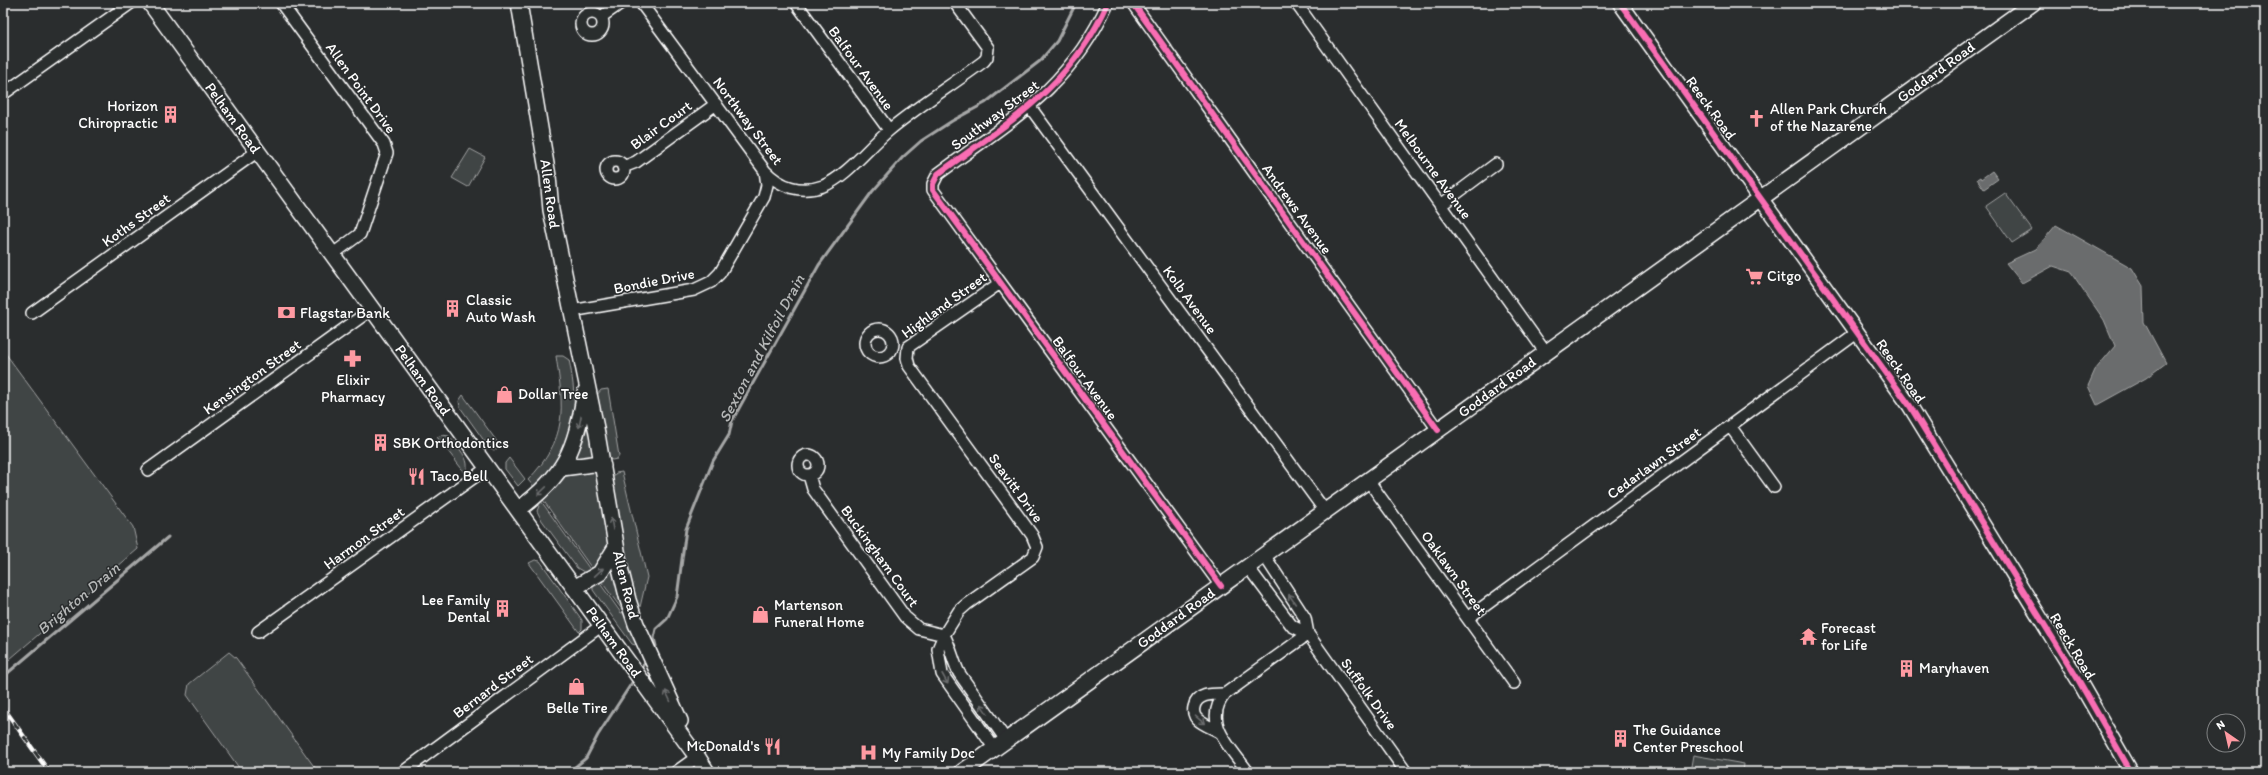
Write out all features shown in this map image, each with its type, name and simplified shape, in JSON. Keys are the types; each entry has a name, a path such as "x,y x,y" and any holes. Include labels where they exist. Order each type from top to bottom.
{"main road":[{"name":"Pelham Road","path":"150,3 486,468 629,662 696,757"},
{"name":"Allen Road","path":"519,3 548,176 551,210 586,383 616,547 628,600 644,642 696,757 707,772"},
{"name":"Goddard Road","path":"962,772 2033,3"},
{"name":"Allen Road","path":"518,510 539,494 562,468 572,450 580,424 586,383"},
{"path":"562,468 593,464 602,466"},
{"path":"574,588 600,573 616,547"}],"street":[{"path":"3,94 131,3"},
{"name":"Allen Point Drive","path":"281,3 377,135 387,153 360,234 332,254"},
{"path":"601,17 621,3"},
{"name":"Northway Street","path":"641,3 765,171 786,187 807,189 822,186 839,177 889,130 984,61 988,48 955,3"},
{"name":"Balfour Avenue","path":"796,3 889,130"},
{"name":"Southway Street","path":"933,184 938,174 1030,107 1057,82 1072,65 1091,37 1108,3"},
{"name":"Andrews Avenue","path":"1133,3 1438,430"},
{"name":"Melbourne Avenue","path":"1296,3 1546,353"},
{"name":"Reeck Road","path":"1620,3 1760,199 1858,332 1932,442 2075,675 2131,772"},
{"name":"Blair Court","path":"623,167 636,162 716,104"},
{"name":"Kolb Avenue","path":"1030,107 1325,511"},
{"name":"Koths Street","path":"32,313 258,151"},
{"path":"1441,205 1496,164"},
{"name":"Bondie Drive","path":"571,311 694,290 711,282 720,273 764,197 767,185 765,171"},
{"name":"Balfour Avenue","path":"933,184 936,195 1221,586"},
{"name":"Highland Street","path":"907,352 908,347 1000,283"},
{"name":"Kensington Street","path":"148,470 372,309"},
{"name":"Cedarlawn Street","path":"1468,618 1858,332"},
{"path":"892,347 907,352"},
{"name":"Seavitt Drive","path":"907,352 908,366 1032,535 1037,547 1036,553 1030,560 959,611 944,635"},
{"path":"1730,426 1774,487"},
{"name":"Harmon Street","path":"258,632 486,468"},
{"name":"Buckingham Court","path":"809,475 813,489 905,617 919,629 944,635"},
{"name":"Oaklawn Street","path":"1368,480 1514,683"},
{"name":"Suffolk Drive","path":"1264,555 1305,618 1308,634 1406,772"},
{"name":"Suffolk Drive","path":"1248,567 1292,626 1308,634"},
{"name":"Bernard Street","path":"403,772 602,625"},
{"path":"1248,772 1218,731 1215,718 1216,711 1225,694 1308,634"},
{"path":"944,635 950,646 953,662 1000,744"},
{"path":"944,635 938,649 942,674 1000,744"},
{"path":"1218,731 1196,718 1193,711 1195,702 1210,694 1225,694"},
{"path":"676,772 696,757"}],"shaded area":[{"path":"470,149 485,157 468,187 452,178"},
{"path":"1992,171 1998,179 1984,189 1977,179 1980,177 1981,179"},
{"path":"2005,193 2032,230 2012,243 1986,206"},
{"path":"2056,225 2132,268 2143,286 2144,322 2166,363 2146,378 2097,405 2088,386 2095,370 2115,346 2104,320 2071,272 2053,266 2022,283 2006,263 2036,249"},
{"path":"3,350 133,527 138,549 3,665"},
{"path":"556,356 563,356 569,360 574,397 573,422 567,446 559,462 535,488 528,480 541,465 550,450 557,437 560,422 561,392"},
{"path":"608,389 619,456 617,459 612,460 608,458 597,395 601,390"},
{"path":"463,395 501,447 494,450 490,449 460,407 459,401"},
{"path":"587,424 596,457 575,459"},
{"path":"442,435 449,436 463,453 467,463 465,473 437,437"},
{"path":"509,458 525,479 518,486 505,469 505,463"},
{"path":"593,471 597,473 609,544 593,570 543,500 566,476"},
{"path":"622,472 647,577 640,607 635,606 632,597 612,478 616,473"},
{"path":"541,501 591,571 584,572 577,568 541,519 537,511"},
{"path":"535,560 540,561 582,620 582,629 579,632 529,563"},
{"path":"613,566 625,610 623,611 601,581"},
{"path":"599,582 621,613 626,612 636,643 635,645 632,644 593,590 593,585"},
{"path":"229,652 236,658 318,772 242,772 187,695 189,684"},
{"path":"1693,755 1744,764 1743,772 1690,772"}],"waterway":[{"name":"Sexton and Kilfoil Drain","path":"653,650 656,646 654,638 656,629 667,619 677,597 686,529 713,461 729,435 732,421 819,265 872,192 903,157 921,141 952,121 985,103 1040,61 1057,41 1076,3"},
{"name":"Brighton Drain","path":"3,677 168,537"},
{"name":"Sexton and Kilfoil Drain","path":"640,670 647,659"},
{"name":"Sexton and Kilfoil Drain","path":"569,772 586,758 598,735 635,678"}],"railway":[{"path":"3,707 49,772"}],"cycle path":[{"path":"1108,3 1093,33 1076,58 1056,80 1036,100 1013,119 938,174 933,184 933,190 1221,586"},
{"path":"1133,3 1438,430"},
{"path":"1620,3 1910,406 2079,681 2131,772"}],"place":[{"name":"Horizon Chiropractic","path":"171,115"},
{"name":"Allen Park Church of the Nazarene","path":"1757,118"},
{"name":"Citgo","path":"1754,276"},
{"name":"Classic Auto Wash","path":"453,309"},
{"name":"Flagstar Bank","path":"287,313"},
{"name":"Elixir Pharmacy","path":"353,359"},
{"name":"Dollar Tree","path":"505,394"},
{"name":"SBK Orthodontics","path":"380,443"},
{"name":"Taco Bell","path":"417,476"},
{"name":"Lee Family Dental","path":"503,609"},
{"name":"Martenson Funeral Home","path":"761,614"},
{"name":"Forecast for Life","path":"1808,637"},
{"name":"Maryhaven","path":"1906,668"},
{"name":"Belle Tire","path":"577,687"},
{"name":"The Guidance Center Preschool","path":"1620,739"},
{"name":"McDonald's","path":"773,746"},
{"name":"My Family Doc","path":"869,753"}]}
